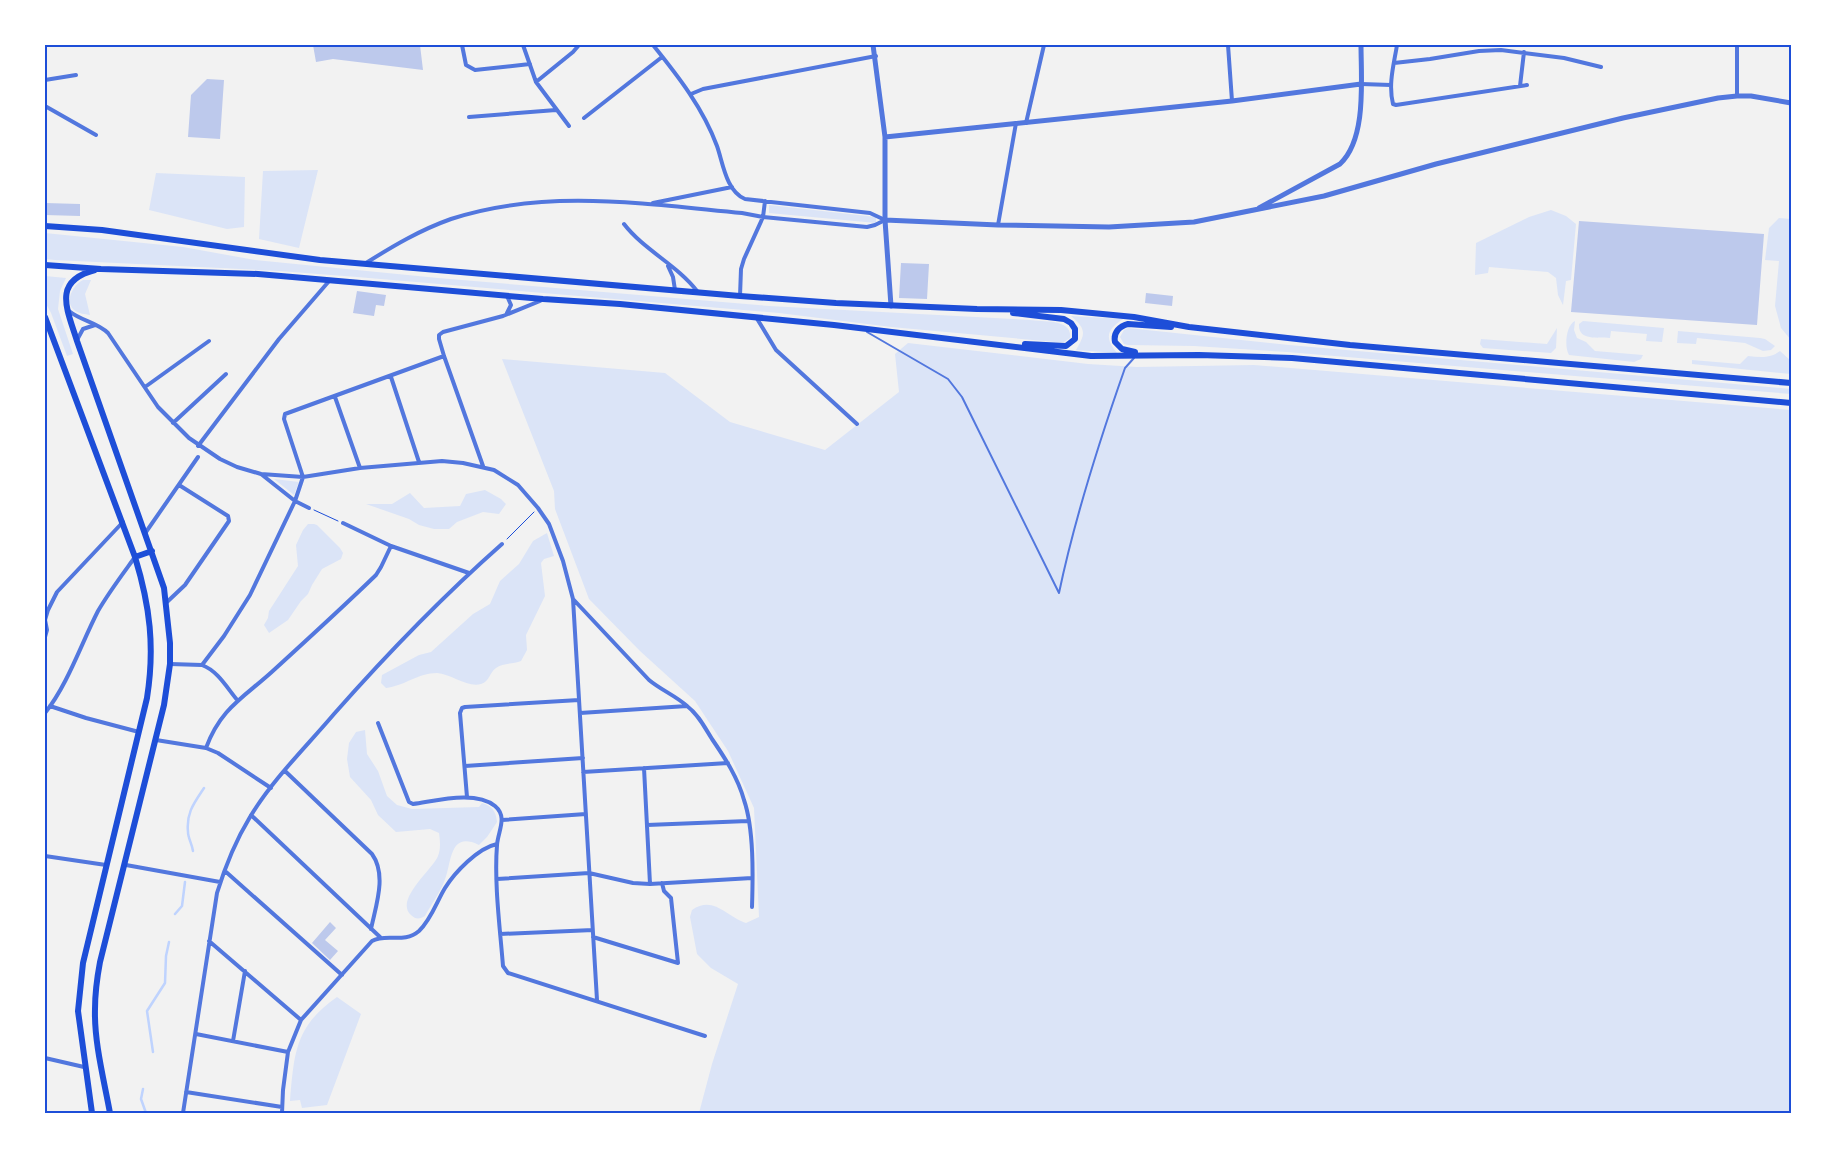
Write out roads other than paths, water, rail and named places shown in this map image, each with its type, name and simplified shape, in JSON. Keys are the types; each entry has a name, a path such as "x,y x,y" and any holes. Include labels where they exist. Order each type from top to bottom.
{"main road":[{"path":"45,226 102,230 234,249 364,264 698,293 891,306 1060,310 1134,317 1190,327"},
{"path":"45,265 101,269 258,274 620,304 967,340 1091,356 1199,354"},
{"path":"101,269 83,274 67,288 65,296 67,310 146,532 167,602 170,664 164,705 156,740 100,962 96,986 96,1028 110,1113"},
{"path":"967,340 1063,347 1073,342 1076,336 1074,326 1064,319 977,309"},
{"path":"45,317 135,557 147,598 152,644 150,680 140,732 106,865 83,963 79,990 78,1011 84,1067 92,1113"},
{"path":"1791,383 1350,345 1190,327 1128,324 1118,329 1114,338 1119,347 1128,352 1292,358 1791,403"},
{"path":"135,557 152,551"}],"street":[{"path":"462,45 466,65 475,70 530,64"},
{"path":"523,45 536,82 569,126"},
{"path":"536,82 579,45"},
{"path":"661,45 654,47 691,94 710,129 732,188 738,195 745,199 870,214 885,220 1109,227 1194,222 1324,196 1436,164 1622,118 1737,96 1751,96 1791,103"},
{"path":"874,45 885,137 885,220 891,306"},
{"path":"1026,123 1044,45"},
{"path":"1228,45 1232,101"},
{"path":"1254,211 1340,164 1347,158 1356,132 1361,84 1361,45"},
{"path":"1398,45 1391,85 1393,104 1400,105 1527,85"},
{"path":"1737,45 1737,96"},
{"path":"1394,63 1478,51 1501,50 1564,58 1601,67"},
{"path":"1520,86 1524,52"},
{"path":"691,94 703,89 876,56"},
{"path":"584,118 662,57"},
{"path":"45,80 76,75"},
{"path":"885,137 1232,101 1361,84 1391,85"},
{"path":"45,106 96,134"},
{"path":"469,117 556,110"},
{"path":"998,225 1016,124"},
{"path":"649,204 732,188"},
{"path":"364,264 401,241 424,230 451,219 499,207 572,201 611,201 867,227 885,220"},
{"path":"740,296 739,280 742,264 763,217 765,201"},
{"path":"624,224 635,237 687,280 698,293"},
{"path":"667,264 673,277 675,291"},
{"path":"198,446 279,339 330,280"},
{"path":"503,316 512,306 507,296"},
{"path":"483,466 444,356 439,339 441,333 503,316 543,299"},
{"path":"67,310 82,319 100,325 111,336 158,406 173,423 198,446 237,467 261,474 303,476 419,462 453,461 483,466 509,478 538,508 549,524 558,543 573,599 597,1000"},
{"path":"756,317 776,350 857,424"},
{"path":"77,340 79,334 86,328 100,325"},
{"path":"145,387 209,341"},
{"path":"202,665 250,596 295,501 303,476 284,419 285,414 444,356"},
{"path":"173,423 226,374"},
{"path":"391,376 419,462"},
{"path":"335,396 360,468"},
{"path":"146,532 198,457"},
{"path":"261,474 295,501 309,508"},
{"path":"167,602 186,585 229,521 228,516 179,485"},
{"path":"45,637 47,630 45,620 56,592 123,522"},
{"path":"343,523 391,546 469,573"},
{"path":"183,1113 209,941 220,882 251,815 285,771 376,666 469,573 502,544"},
{"path":"206,748 216,725 238,700 259,684 370,580 381,567 391,546"},
{"path":"45,713 99,610 135,557"},
{"path":"573,599 649,680 688,706 696,714 728,763 744,800 748,821 752,907"},
{"path":"170,664 202,665 215,672 238,700"},
{"path":"467,797 460,713 462,708 579,700"},
{"path":"50,706 86,718 140,732"},
{"path":"580,713 688,706"},
{"path":"378,723 409,802 413,804 467,797 495,806 502,820 497,844 497,879 503,966 508,973 705,1036"},
{"path":"156,740 206,748 218,753 271,788"},
{"path":"465,766 583,758"},
{"path":"583,772 728,763"},
{"path":"644,768 650,884"},
{"path":"285,771 372,854 378,862 380,882 371,929"},
{"path":"502,820 586,814"},
{"path":"251,815 380,938"},
{"path":"647,825 748,821"},
{"path":"282,1113 288,1052 301,1020 369,943 380,938 402,938 418,931 425,924 453,877 483,849 497,844"},
{"path":"45,856 106,865"},
{"path":"126,865 220,882"},
{"path":"225,871 342,975"},
{"path":"497,879 589,873 623,882 650,884 752,878"},
{"path":"593,937 678,963 671,898 664,891 662,883"},
{"path":"500,934 593,930"},
{"path":"209,941 301,1020"},
{"path":"233,1041 245,970"},
{"path":"196,1034 288,1052"},
{"path":"45,1058 84,1067"},
{"path":"186,1092 282,1107"}],"lane":[{"path":"863,329 948,379 962,398 1059,592 1069,544 1097,450 1125,368 1136,356"}],"waterway":[{"path":"193,851 188,834 188,819 194,804 204,788"},
{"path":"175,914 182,906 185,882"},
{"path":"153,1052 147,1011 165,983 166,956 169,942"},
{"path":"143,1089 141,1099 146,1113"}]}
